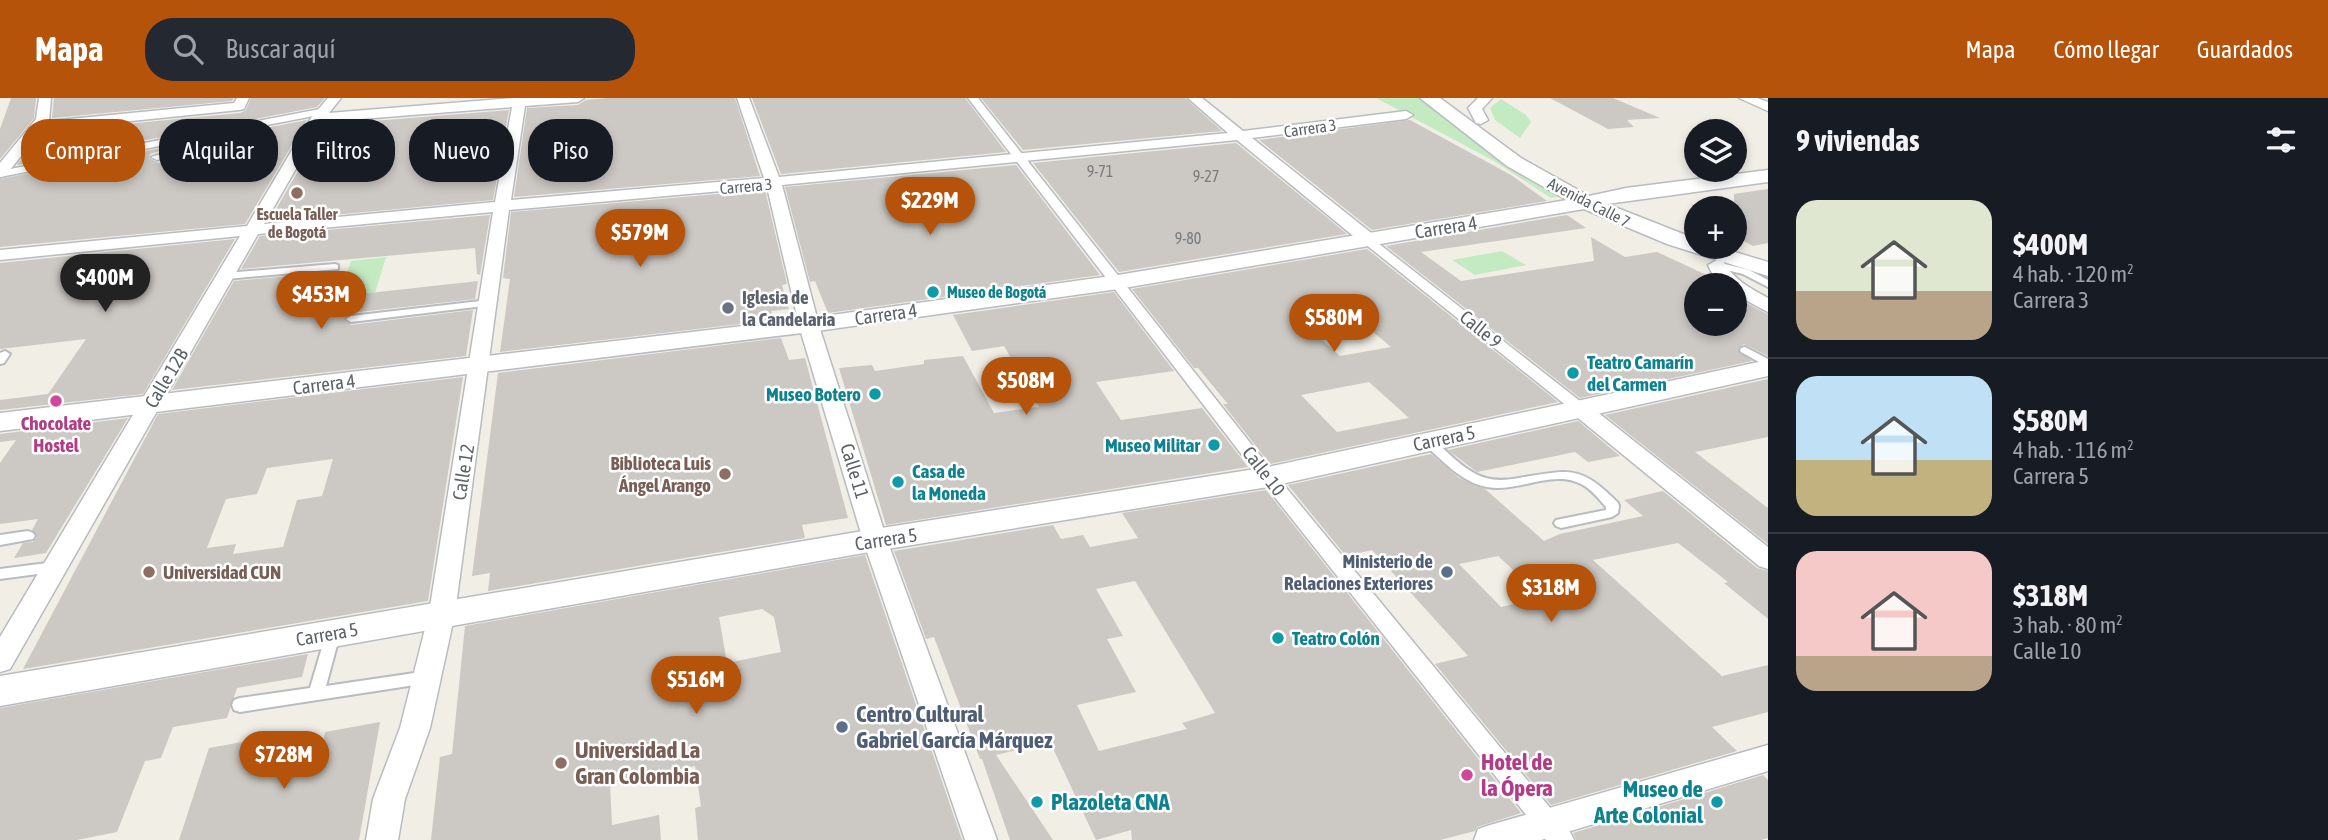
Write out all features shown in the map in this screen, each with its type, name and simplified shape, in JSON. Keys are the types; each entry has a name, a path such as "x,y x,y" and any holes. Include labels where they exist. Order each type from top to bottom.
{"street":[{"path":"42,119 46,98"},
{"path":"152,114 162,98"},
{"path":"278,119 326,109 578,98"},
{"name":"Calle 11","path":"743,98 774,184 810,325 875,540 981,840"},
{"name":"Calle 10","path":"973,98 1268,477 1555,832"},
{"name":"Calle 9","path":"1194,98 1768,560"},
{"name":"Avenida Calle 7","path":"1428,98 1511,160 1659,236 1768,269"},
{"name":"Avenida Calle 7","path":"1449,98 1592,200 1684,234"},
{"path":"1481,120 1475,108 1486,98"},
{"path":"1745,98 1768,107"},
{"name":"Calle 12","path":"382,840 389,799 415,728 442,613 520,100"},
{"path":"104,119 241,102 239,113 252,119"},
{"name":"Calle 12B","path":"0,660 55,567 66,532 149,406 326,109"},
{"name":"Carrera 3","path":"0,255 502,206 774,184 1240,137 1406,115"},
{"path":"1,170 159,141"},
{"path":"1,170 21,146"},
{"name":"Carrera 4","path":"0,422 810,325 1118,282 1550,210 1592,200 1768,176"},
{"path":"1747,258 1768,259"},
{"path":"1747,294 1768,306"},
{"name":"Carrera 5","path":"0,691 442,613 1268,477 1579,408 1760,361"},
{"path":"1490,840 1555,832 1768,758"}],"lane":[{"path":"1726,259 1768,284"},
{"path":"226,276 335,267"},
{"path":"351,319 489,303"},
{"path":"1429,442 1470,476 1487,483 1513,483 1567,474 1587,481 1613,506 1612,513 1561,523"},
{"path":"0,540 27,536"},
{"path":"0,574 55,567"},
{"path":"316,695 334,632"},
{"path":"240,705 428,677"}],"green space":[{"path":"1376,98 1422,98 1564,196 1551,198 1494,161"},
{"path":"1501,99 1526,115 1531,122 1520,138 1495,120 1490,108"},
{"path":"1502,251 1526,265 1475,275 1452,260"},
{"path":"386,257 375,293 339,297 351,261"}],"building":[{"path":"11,98 36,98 34,118 21,119 21,134 0,159 0,129"},
{"path":"54,98 234,98 232,101 52,118"},
{"path":"251,98 325,98 317,107 255,119 178,119 240,113 246,110"},
{"path":"735,98 760,176 514,197 527,108 578,105 586,100"},
{"path":"752,98 965,98 1006,152 781,174"},
{"path":"981,98 1185,98 1222,131 1023,150"},
{"path":"1550,98 1613,98 1660,118 1627,120 1634,127 1608,129"},
{"path":"509,110 507,119 409,119 409,182 496,182 493,200 269,221 292,182 395,182 395,119"},
{"path":"1410,120 1511,175 1547,201 1372,230 1259,140"},
{"path":"159,121 159,138 145,140 145,122"},
{"path":"292,123 292,145 278,169 278,126"},
{"path":"1236,143 1347,234 1119,272 1033,163"},
{"path":"159,149 159,151 150,154 149,158 158,163 159,182 270,182 245,224 0,247 0,179 21,175 21,182 145,182 145,151"},
{"path":"1016,165 1100,275 828,313 815,281 810,282 785,187"},
{"path":"1768,189 1768,243 1753,246 1747,243 1747,196 1734,194"},
{"path":"765,190 787,284 782,285 789,309 771,311 774,320 500,352 510,279 503,278 511,212"},
{"path":"490,215 480,275 477,274 475,248 241,269 260,236"},
{"path":"1567,215 1586,228 1421,252 1461,281 1594,261 1591,237 1625,257 1657,252 1702,273 1684,273 1684,336 1747,336 1747,304 1768,314 1768,356 1744,344 1738,351 1752,361 1580,398 1386,246"},
{"path":"235,239 143,394 0,410 0,400 48,394 86,339 0,349 0,263"},
{"path":"1367,249 1558,402 1270,464 1223,404 1228,404 1198,368 1194,368 1132,289","holes":["1353,315 1391,347 1340,356 1303,323","1369,382 1409,418 1337,432 1301,395"]},
{"path":"334,272 324,298 478,281 475,299 351,313 344,318 351,325 473,310 466,356 172,390 234,281"},
{"path":"1114,292 1174,371 1096,382 1121,420 1202,408 1248,467 886,525 839,368 872,365 875,371 924,364 924,360 963,356 994,413 1039,407 1004,346 972,351 953,315"},
{"name":"Biblioteca Luis Ángel Arango","path":"781,338 789,360 805,358 848,518 802,525 805,538 488,591 490,573 472,576 498,373"},
{"path":"463,377 428,601 23,669 158,414","holes":["333,459 322,496 297,500 283,547 233,554 236,544 207,548 226,499 257,494 267,468"]},
{"path":"1768,379 1768,437 1695,452 1768,508 1768,544 1605,415"},
{"path":"128,418 46,553 14,558 23,543 33,542 37,537 32,530 38,519 0,524 0,463 16,440 0,442 0,434"},
{"path":"1578,421 1620,456 1588,462 1575,452 1477,472 1448,450"},
{"path":"1431,454 1459,478 1485,489 1544,541 1560,534 1643,516 1624,500 1663,491 1757,568 1768,571 1768,619 1724,583 1728,582 1678,543 1593,560 1722,676 1768,665 1768,712 1712,727 1737,751 1551,805 1435,664 1468,656 1372,550 1346,556 1288,485","holes":["1498,556 1542,597 1501,607 1459,564"]},
{"path":"1266,490 1521,813 1477,827 1475,831 1440,840 1132,840 1131,830 1096,840 1050,742 996,755 1053,840 1010,840 982,759 934,637 926,639 894,551 1053,525 1061,539 1083,535 1090,547 1138,538 1122,513","holes":["1135,581 1215,713 1182,723 1187,729 1099,751 1077,705 1136,692 1107,639 1123,636 1096,589"]},
{"path":"865,555 962,840 698,840 695,808 701,806 695,766 610,783 612,825 659,815 661,840 431,840 440,757 452,754 465,626","holes":["762,609 774,617 781,652 727,663 719,617"]},
{"path":"308,654 302,677 237,688 227,718 173,727 161,758 145,761 117,832 77,840 0,840 0,708"},
{"path":"380,722 359,840 179,840 209,748 275,736 268,762 321,753 325,732"},
{"name":"Museo de Arte Colonial","path":"1763,775 1768,780 1768,838 1576,840 1573,833"}],"place":[{"name":"Escuela Taller de Bogotá","path":"297,193"},
{"name":"Museo de Bogotá","path":"933,292"},
{"name":"Iglesia de la Candelaria","path":"728,308"},
{"name":"Teatro Camarín del Carmen","path":"1573,373"},
{"name":"Museo Botero","path":"875,394"},
{"name":"Chocolate Hostel","path":"56,401"},
{"name":"Museo Militar","path":"1214,445"},
{"name":"Biblioteca Luis Ángel Arango","path":"725,474"},
{"name":"Casa de la Moneda","path":"898,482"},
{"name":"Universidad CUN","path":"149,572"},
{"name":"Ministerio de Relaciones Exteriores","path":"1447,572"},
{"name":"Teatro Colón","path":"1278,638"},
{"name":"Centro Cultural Gabriel García Márquez","path":"842,727"},
{"name":"Universidad La Gran Colombia","path":"561,763"},
{"name":"Hotel de la Ópera","path":"1467,775"},
{"name":"Plazoleta CNA","path":"1037,802"},
{"name":"Museo de Arte Colonial","path":"1717,802"}]}
